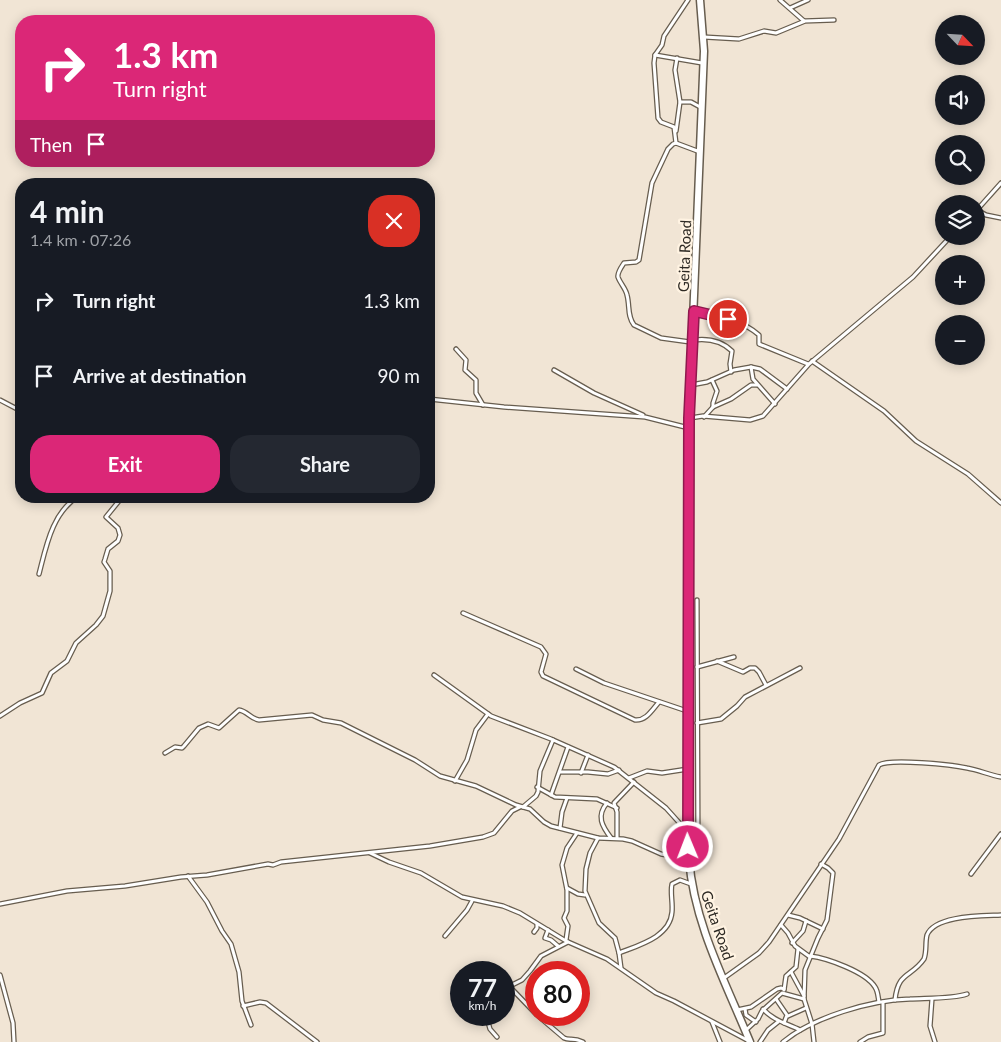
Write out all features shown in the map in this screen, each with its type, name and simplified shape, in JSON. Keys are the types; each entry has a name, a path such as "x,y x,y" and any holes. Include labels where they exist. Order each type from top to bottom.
{"highway":[{"name":"Geita Road","path":"700,0 704,65 689,418 689,860 695,902 711,949 737,1010 744,1034 750,1042"}],"street":[{"path":"676,143 673,126 661,122 658,118 658,95 654,68 655,55 662,46 664,36 688,0"},
{"path":"780,0 805,21"},
{"path":"790,8 808,0"},
{"path":"703,37 738,38 764,31 776,33 805,21 834,20"},
{"path":"655,55 699,62 704,65"},
{"path":"675,133 680,102 675,70 676,58"},
{"path":"680,102 691,102 702,109"},
{"path":"700,152 676,143 668,149 652,183 639,260 622,264 618,277 628,295 628,310 631,322 637,328 661,338 690,342 703,339 715,340 732,350 731,372"},
{"path":"985,200 1001,183"},
{"path":"985,214 1001,218"},
{"path":"689,418 704,416 754,419 763,416 810,363 913,277 943,245"},
{"path":"694,311 744,324 759,335 758,343 761,346 810,363 884,411 916,441 968,474 1001,503"},
{"path":"456,349 466,360 465,370 476,380 476,392 484,405"},
{"path":"691,385 751,367 760,369 787,389"},
{"path":"751,367 751,373 757,385 775,404"},
{"path":"554,370 646,417"},
{"path":"712,380 717,392 712,402 713,407"},
{"path":"704,416 713,407 731,399 751,385 757,385"},
{"path":"0,400 15,408"},
{"path":"435,400 646,417 690,428"},
{"path":"39,574 46,547 59,515 70,503"},
{"path":"0,716 20,703 42,693 51,673 68,660 76,643 103,616 110,591 109,568 104,562 108,549 118,541 120,535 118,528 106,517 117,503"},
{"path":"690,873 698,847 697,600"},
{"path":"463,613 541,647 546,654 541,672 543,676 635,720 645,718 659,702"},
{"path":"697,667 734,657"},
{"path":"717,662 743,672 750,668 755,668 766,685"},
{"path":"697,723 721,719 745,697 800,668"},
{"path":"576,669 604,683 689,713"},
{"path":"434,675 488,714 553,740 619,770 677,818 684,828 688,839"},
{"path":"165,753 175,747 182,748 199,728 208,724 218,728 239,710 257,720 312,715 323,720 347,725 415,760 440,776 484,789 522,807 533,810 547,824 598,838 617,838 632,841 661,854 689,860"},
{"path":"455,781 467,760 476,730 488,714"},
{"path":"0,904 67,891 125,886 188,876 207,875 268,864 274,865 281,862 437,846 489,835 499,828 512,811 522,807 536,796 540,771 553,740"},
{"path":"551,796 568,747"},
{"path":"580,773 588,755"},
{"path":"724,978 765,948 839,839 880,765 883,763 901,762 958,767 1001,777"},
{"path":"560,772 608,774 619,770"},
{"path":"629,778 647,771 662,773 672,770 688,770"},
{"path":"617,838 617,808 614,803 634,782"},
{"path":"537,787 551,796 597,799 617,808"},
{"path":"560,828 562,812 567,798"},
{"path":"607,803 600,820 611,838"},
{"path":"567,941 568,925 564,919 567,911 567,888 562,865 569,845 577,833"},
{"path":"971,874 1001,834"},
{"path":"598,838 592,847 587,864 585,891 599,923 615,938 621,968"},
{"path":"370,852 389,862 421,873 462,897 503,906 520,913 567,941 598,954 656,993 712,1021 744,1034"},
{"path":"814,1042 812,1024 804,998 805,970 827,920 833,873 821,864"},
{"path":"188,876 207,902 231,944 238,968 243,1006 251,1025"},
{"path":"619,953 654,938 666,928 672,913 672,884 680,880 692,884"},
{"path":"567,888 578,894 586,895"},
{"path":"445,936 464,914 472,900"},
{"path":"895,1000 898,984 901,979 924,959 927,938 931,930 956,917 1001,915"},
{"path":"787,916 795,916 822,929"},
{"path":"792,943 803,931 806,921"},
{"path":"534,932 537,928 537,923"},
{"path":"781,925 788,933 792,943 810,957 832,960 872,982 878,992 879,1002"},
{"path":"548,930 545,937 558,946"},
{"path":"515,982 526,976 541,956 567,941"},
{"path":"744,1034 756,1022 763,1009 783,991 785,978 796,967 798,949"},
{"path":"790,972 804,998"},
{"path":"0,975 12,1019 14,1042"},
{"path":"737,1010 745,1009 780,988 783,991 804,998"},
{"path":"515,992 525,1003"},
{"path":"783,1042 812,1024 834,1015 879,1002 932,999 967,994"},
{"path":"776,999 788,1016"},
{"path":"932,999 930,1026 935,1042"},
{"path":"860,1042 868,1037 883,1033 883,1001"},
{"path":"243,1006 260,1002 266,1003 317,1042"},
{"path":"784,1023 788,1016 806,1008"},
{"path":"745,1009 746,1015 756,1022"},
{"path":"763,1009 779,1022 800,1030"},
{"path":"712,1021 720,1042"},
{"path":"760,1042 768,1030 779,1022"},
{"path":"489,1026 497,1037"},
{"path":"551,1026 564,1038 574,1038 582,1042"},
{"path":"744,1034 745,1042"}],"route":[{"path":"688,847 689,418 694,311 728,319"}]}
